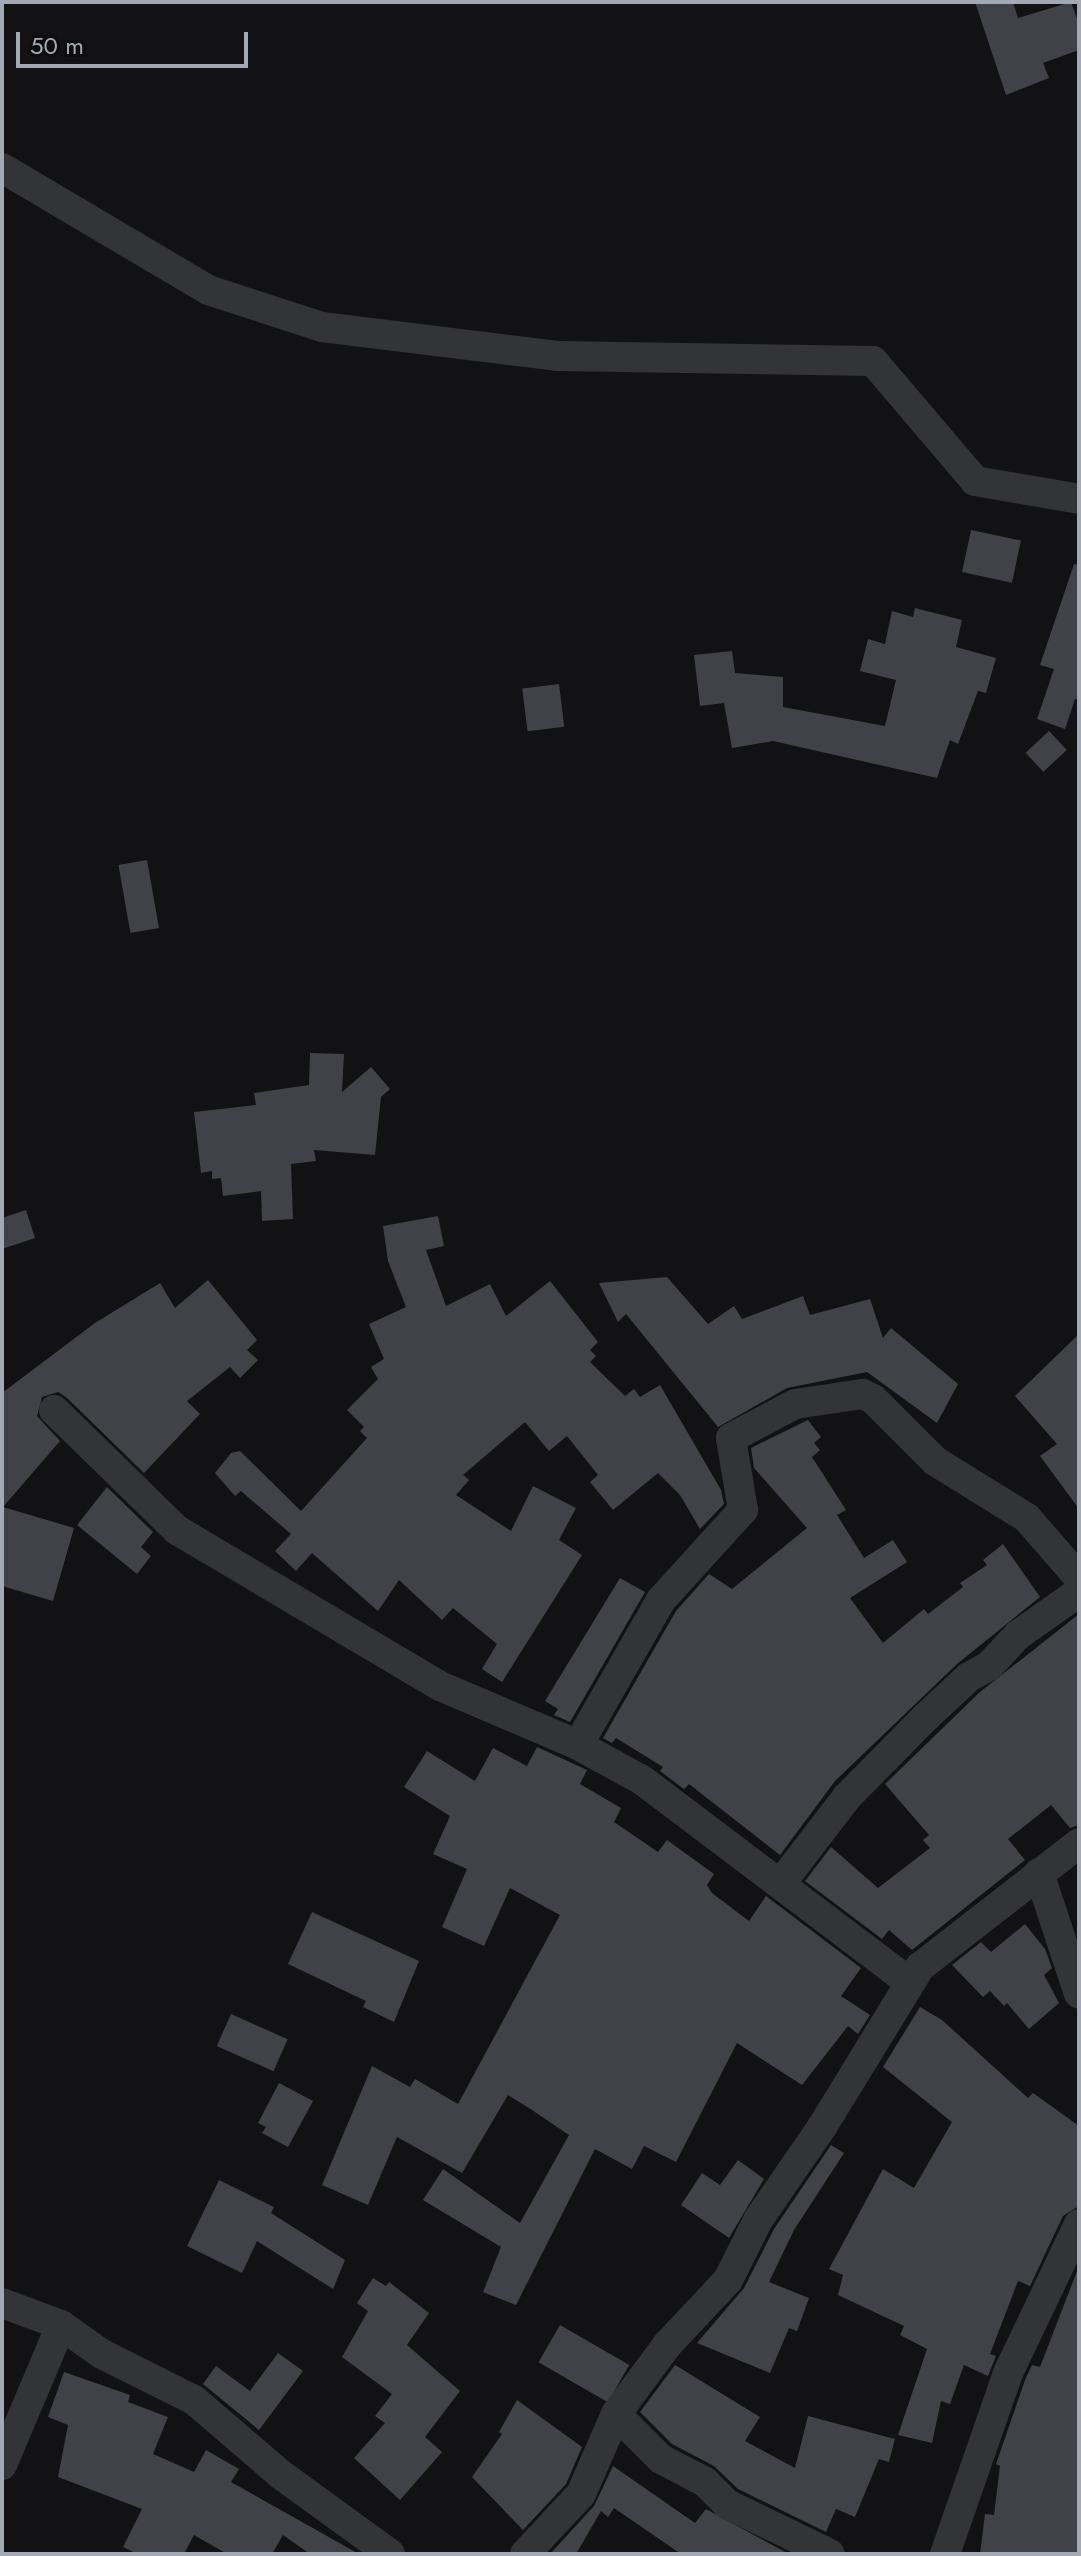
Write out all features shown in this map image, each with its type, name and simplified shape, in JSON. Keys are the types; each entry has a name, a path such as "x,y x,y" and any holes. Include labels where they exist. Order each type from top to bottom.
{"street":[{"path":"2,168 208,290 322,327 557,356 873,361 975,481 1079,499"},
{"path":"578,1745 661,1600 743,1510 731,1438 795,1404 863,1394 873,1399 935,1461 1027,1518 1079,1578"},
{"path":"54,1410 177,1530 440,1686 578,1745 642,1780 909,1982"},
{"path":"781,1883 847,1797 942,1702 989,1666 1018,1635 1079,1592"},
{"path":"525,2554 581,2494 616,2414 677,2334 728,2280 758,2220 822,2127 909,1982 936,1950 1079,1843"},
{"path":"1039,1873 1079,1994"},
{"path":"945,2554 1008,2373 1079,2224"},
{"path":"2,2303 61,2325 102,2354 194,2400 280,2474 390,2554"},
{"path":"2,2465 61,2325"},
{"path":"616,2414 661,2459 705,2482 727,2504 830,2554"}],"building":[{"path":"975,2 1013,2 1018,18 1071,2 1079,24 1079,50 1043,63 1049,78 1006,95"},
{"path":"971,530 1021,541 1012,583 962,572"},
{"path":"1074,564 1079,565 1079,700 1075,699 1065,729 1037,719 1054,669 1040,665"},
{"path":"915,608 962,620 956,647 996,658 986,693 978,691 958,744 950,740 937,778 773,741 732,748 724,703 700,706 694,655 732,651 735,673 783,677 783,707 885,726 896,680 860,671 868,639 885,644 892,611 913,617"},
{"path":"559,684 564,727 528,731 522,689"},
{"path":"1049,731 1067,750 1043,772 1026,753"},
{"path":"147,860 159,928 130,933 118,865"},
{"path":"310,1053 344,1054 342,1092 371,1067 390,1089 381,1097 375,1155 314,1150 316,1161 291,1164 293,1219 262,1221 261,1191 223,1196 221,1178 212,1179 212,1171 201,1173 194,1112 256,1105 254,1093 309,1085"},
{"path":"26,1210 35,1238 2,1249 2,1218"},
{"path":"438,1216 444,1246 426,1250 446,1306 490,1284 506,1316 550,1281 598,1342 590,1350 596,1356 590,1362 625,1396 634,1389 640,1397 660,1385 721,1490 724,1504 700,1529 680,1495 658,1473 613,1510 590,1482 598,1475 567,1436 549,1451 525,1422 463,1475 469,1480 456,1495 511,1531 533,1486 576,1508 559,1540 582,1555 502,1682 482,1669 497,1644 453,1608 442,1620 399,1580 378,1611 312,1553 296,1571 275,1551 291,1534 241,1491 235,1496 215,1473 231,1453 240,1451 301,1511 367,1438 360,1431 364,1427 347,1410 378,1379 371,1367 384,1359 369,1324 406,1307 388,1261 383,1226"},
{"path":"667,1277 708,1324 734,1306 742,1319 803,1296 810,1315 870,1299 883,1338 891,1328 958,1384 937,1423 867,1372 787,1388 718,1427 626,1314 618,1322 599,1283"},
{"path":"208,1280 257,1340 247,1350 258,1360 240,1378 230,1367 187,1401 200,1414 144,1473 66,1397 58,1392 42,1397 37,1416 60,1441 3,1507 74,1528 53,1601 2,1586 2,1393 95,1323 160,1283 175,1308"},
{"path":"1079,1334 1079,1509 1040,1456 1057,1444 1015,1396"},
{"path":"808,1420 821,1437 814,1443 820,1450 812,1457 846,1510 837,1515 864,1558 893,1540 907,1562 850,1598 883,1643 924,1609 928,1614 963,1587 960,1583 987,1565 983,1560 1003,1544 1040,1597 957,1664 835,1781 780,1855 689,1784 684,1789 660,1771 663,1767 616,1738 612,1743 603,1738 676,1611 709,1574 732,1589 807,1528 754,1468 751,1448"},
{"path":"107,1487 153,1532 141,1547 151,1556 137,1574 77,1525"},
{"path":"620,1578 645,1592 570,1722 554,1715 558,1709 545,1701"},
{"path":"1079,1614 1079,1825 1070,1828 1051,1805 1008,1839 1025,1860 912,1950 889,1930 882,1939 805,1881 831,1847 878,1888 930,1848 923,1840 929,1835 885,1784 980,1692"},
{"path":"537,1747 587,1770 580,1784 621,1808 614,1822 658,1852 667,1840 714,1874 707,1885 712,1893 749,1921 766,1896 861,1968 841,1996 870,2015 858,2034 848,2026 802,2085 737,2043 676,2162 644,2146 632,2169 595,2149 516,2305 483,2292 501,2247 423,2200 443,2169 520,2223 569,2135 508,2095 462,2173 397,2137 368,2205 322,2185 372,2066 410,2087 415,2079 458,2104 560,1915 510,1888 484,1946 442,1927 467,1869 433,1854 450,1816 404,1787 427,1751 475,1781 493,1748 527,1766"},
{"path":"312,1912 419,1961 394,2022 363,2007 366,2001 288,1964"},
{"path":"1025,1924 1045,1949 1052,1968 1044,1975 1059,2003 1029,2029 1007,2003 1004,2006 990,1991 983,1997 952,1965 981,1942 991,1952"},
{"path":"920,2007 942,2020 1028,2098 1033,2093 1079,2126 1079,2206 1063,2216 1030,2286 1018,2281 990,2354 996,2356 988,2376 964,2365 950,2404 941,2401 932,2443 898,2435 927,2349 900,2335 904,2326 838,2295 843,2275 829,2269 883,2169 914,2188 952,2122 883,2067"},
{"path":"231,2014 288,2039 273,2071 217,2046"},
{"path":"279,2083 313,2101 288,2147 262,2133 266,2127 258,2123"},
{"path":"831,2145 844,2153 794,2230 769,2282 809,2298 797,2331 789,2328 770,2373 697,2343 744,2288 774,2229"},
{"path":"738,2160 764,2179 729,2238 681,2205 702,2173 720,2185"},
{"path":"219,2180 274,2207 271,2213 345,2260 333,2289 257,2241 242,2273 187,2246"},
{"path":"1079,2266 1079,2554 980,2554 985,2514 994,2515 1000,2466 996,2464 1025,2380 1032,2365 1040,2367"},
{"path":"373,2278 386,2286 389,2282 429,2313 407,2345 460,2391 425,2437 442,2452 400,2500 354,2458 385,2423 375,2416 392,2394 342,2357 368,2311 357,2303"},
{"path":"560,2325 629,2365 608,2402 538,2362"},
{"path":"278,2353 303,2371 259,2430 203,2384 216,2366 250,2391"},
{"path":"675,2365 760,2417 745,2441 795,2468 808,2416 895,2439 889,2462 879,2459 855,2517 836,2509 826,2532 738,2489 714,2466 672,2444 640,2412"},
{"path":"64,2372 130,2395 128,2402 168,2417 153,2454 194,2472 206,2450 239,2469 231,2482 359,2554 310,2554 283,2535 272,2554 227,2554 194,2535 184,2554 137,2554 123,2547 142,2509 58,2477 68,2425 48,2417"},
{"path":"517,2400 582,2447 566,2484 523,2530 472,2477 502,2434 499,2432"},
{"path":"613,2466 695,2523 706,2509 789,2554 681,2554 614,2508 608,2517 601,2511 576,2554 550,2554 594,2506"}]}
